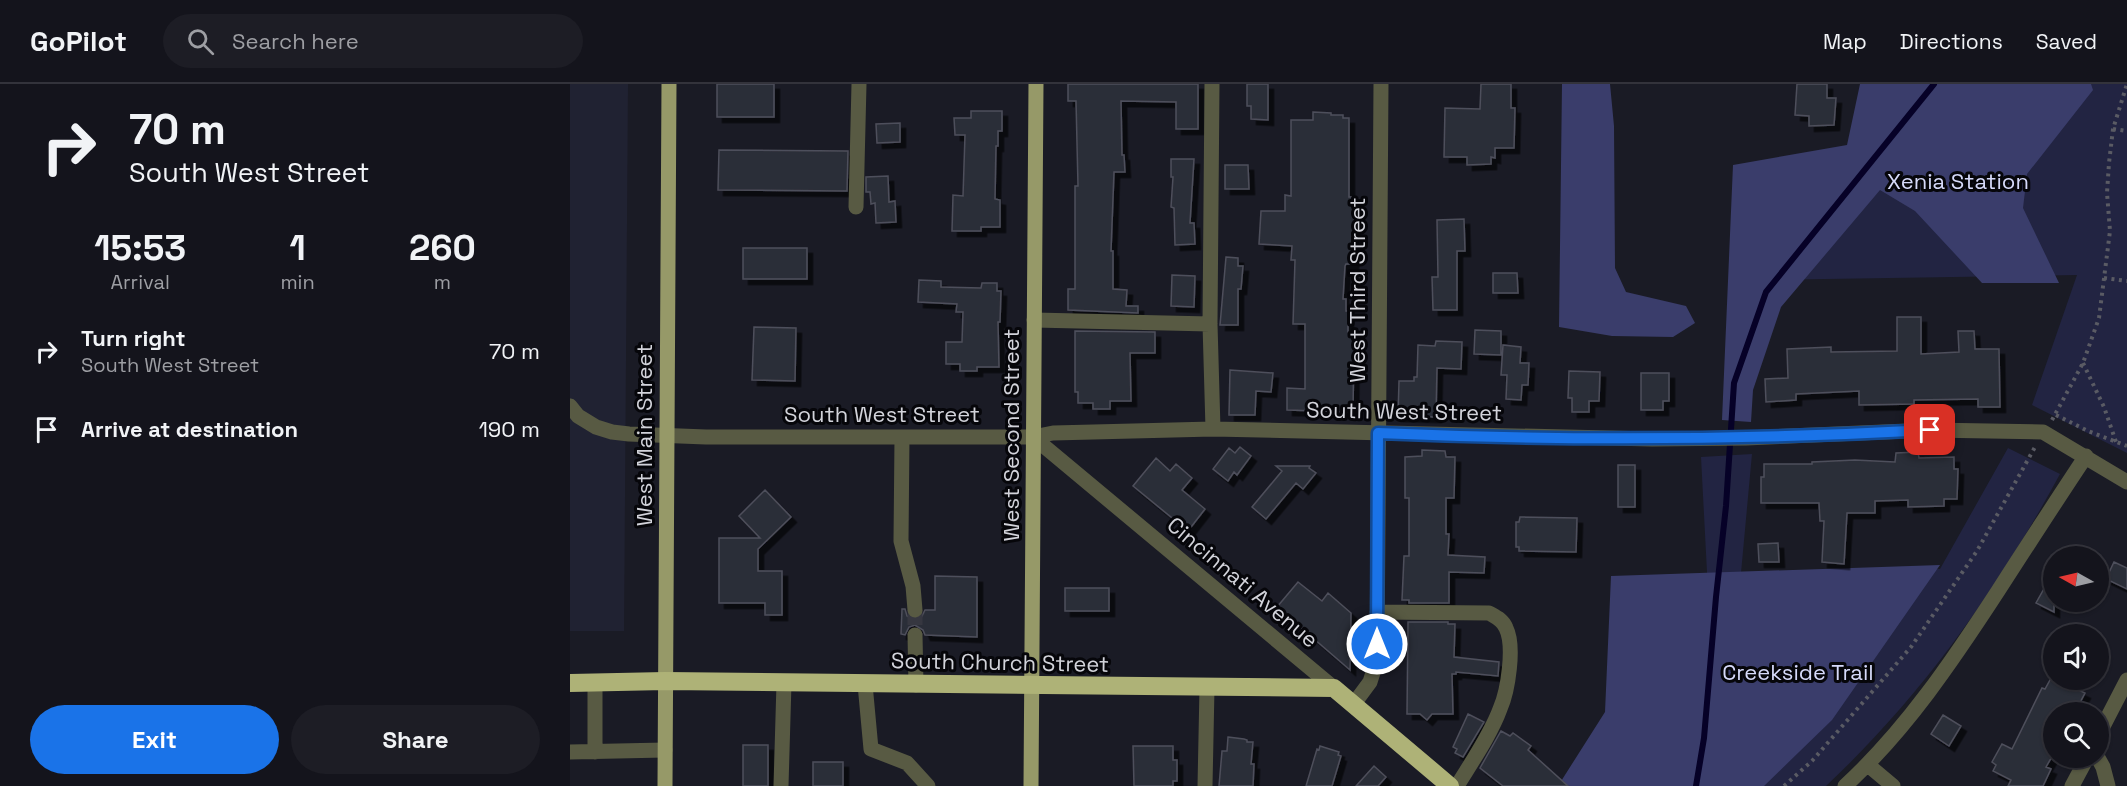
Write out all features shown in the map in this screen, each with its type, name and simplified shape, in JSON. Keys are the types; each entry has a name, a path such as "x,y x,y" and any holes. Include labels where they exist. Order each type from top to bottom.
{"highway":[{"name":"South Church Street","path":"570,683 665,681 1334,688"},
{"name":"Cincinnati Avenue","path":"1334,688 1450,786"}],"main road":[{"name":"West Main Street","path":"664,786 669,84"},
{"name":"West Second Street","path":"1031,786 1036,84"}],"street":[{"path":"856,207 859,84"},
{"path":"1212,84 1210,324 1213,429"},
{"name":"West Third Street","path":"1353,705 1367,688 1375,671 1377,660 1381,84"},
{"path":"1034,320 1210,324"},
{"name":"South West Street","path":"570,406 578,416 596,428 612,432 706,437 1033,437 1053,433 1213,429 1652,439 1746,438 1930,430 2043,432 2127,482"},
{"path":"902,437 901,541 913,586 915,610"},
{"name":"Cincinnati Avenue","path":"1033,437 1334,688"},
{"path":"1845,786 1868,765 1955,658 2086,456"},
{"path":"1377,612 1489,613 1500,619 1506,627 1509,635 1509,663 1507,686 1500,710 1457,786"},
{"path":"915,635 916,685"},
{"path":"2109,715 2127,680"},
{"path":"595,683 595,752"},
{"path":"782,786 784,683"},
{"path":"865,684 871,749 907,763 928,786"},
{"path":"1205,786 1207,688"},
{"path":"570,752 665,750"},
{"path":"1868,765 1893,786"},
{"path":"2072,786 2082,768"},
{"path":"2103,768 2108,786"}],"path":[{"path":"1784,786 1812,761 1911,647 1977,551 2043,432 2056,415 2083,363 2099,318 2110,231 2107,193 2113,129 2127,84"},
{"path":"2113,129 2127,131"},
{"path":"2104,278 2127,281"},
{"path":"2083,363 2104,407 2116,442"},
{"path":"2056,415 2127,446"}],"shaded area":[{"path":"570,84 628,84 624,631 570,631"}],"green space":[{"path":"1562,84 1610,84 1614,126 1615,268 1626,292 1686,306 1695,323 1673,337 1612,336 1559,327"},
{"path":"1860,84 2091,84 2093,90 2027,174 2023,208 2059,283 1982,283 1915,211 1880,190 1781,307 1753,390 1751,422 1722,420 1733,165 1847,145"},
{"name":"Xenia Station","path":"1908,84 2127,84 2127,453 2032,405 2077,275 1770,280"},
{"name":"Creekside Trail","path":"2008,448 2060,474 2011,559 1956,639 1894,715 1826,786 1624,786 1701,652 1707,572 1701,457 1752,454 1741,573 1940,569"},
{"path":"1940,565 1832,720 1764,786 1558,786 1605,712 1611,576"}],"building":[{"path":"717,84 774,84 774,117 717,117"},
{"path":"1068,84 1198,84 1198,129 1176,129 1176,102 1121,101 1122,155 1124,155 1125,172 1114,172 1111,251 1113,251 1113,289 1127,290 1126,306 1138,306 1138,313 1068,310 1068,289 1075,289 1075,186 1078,186 1076,101 1068,101"},
{"path":"1247,84 1268,84 1268,120 1251,119 1251,106 1247,106"},
{"path":"1481,84 1511,84 1511,108 1515,108 1514,148 1495,148 1495,158 1491,157 1491,164 1467,165 1467,157 1444,157 1445,108 1480,109"},
{"path":"1797,84 1827,84 1827,98 1836,98 1834,125 1809,126 1809,116 1795,115"},
{"path":"971,111 1002,111 1002,131 998,131 998,146 996,146 995,199 1000,200 1000,227 981,227 981,231 952,231 953,195 963,196 965,135 955,135 954,118 971,118"},
{"path":"1313,112 1343,115 1343,118 1349,118 1349,197 1357,197 1357,219 1354,219 1353,264 1345,266 1343,299 1346,299 1346,311 1348,311 1348,332 1354,341 1353,412 1287,410 1287,388 1305,389 1305,324 1293,324 1295,260 1291,260 1292,246 1259,244 1261,211 1285,211 1285,195 1291,196 1291,120 1313,120"},
{"path":"900,123 900,142 877,143 876,124"},
{"path":"719,150 848,151 847,191 718,190"},
{"path":"1171,159 1194,159 1190,223 1194,223 1195,244 1175,245 1174,208 1171,207 1173,177 1171,177"},
{"path":"1225,165 1248,165 1249,189 1225,189"},
{"path":"888,176 889,202 895,201 896,222 876,223 875,203 871,204 870,192 866,192 866,177"},
{"path":"1464,219 1465,251 1457,251 1457,310 1433,310 1432,277 1438,277 1437,220"},
{"path":"743,248 807,248 807,279 743,279"},
{"path":"1226,257 1238,258 1238,266 1243,266 1241,289 1238,289 1238,325 1220,325"},
{"path":"1493,273 1517,273 1518,293 1493,293"},
{"path":"1172,275 1195,276 1194,307 1171,306"},
{"path":"919,280 941,281 941,287 981,288 982,283 997,283 997,291 1001,291 1000,322 998,322 999,367 977,367 977,371 960,371 960,364 946,364 946,342 962,342 963,312 956,312 957,304 918,302"},
{"path":"1897,317 1921,317 1921,354 1959,352 1958,331 1974,331 1975,349 1999,349 2000,407 1978,407 1978,399 1914,400 1914,404 1859,405 1859,391 1796,394 1796,400 1766,402 1765,379 1788,378 1787,349 1831,347 1831,352 1897,351"},
{"path":"754,327 796,328 795,381 752,380"},
{"path":"1475,330 1501,331 1501,355 1474,354"},
{"path":"1075,331 1155,332 1155,353 1130,353 1131,401 1110,401 1110,409 1093,409 1093,403 1078,403 1078,392 1075,392"},
{"path":"1436,341 1462,342 1461,369 1437,368 1436,417 1398,416 1399,381 1414,381 1414,377 1417,377 1418,345 1435,346"},
{"path":"1503,345 1521,347 1520,363 1529,363 1528,385 1522,385 1521,400 1506,399 1507,375 1501,375"},
{"path":"1230,370 1273,373 1271,392 1256,391 1255,415 1229,415"},
{"path":"1569,371 1600,372 1599,401 1589,401 1589,412 1572,412 1572,398 1568,398"},
{"path":"1641,373 1669,373 1669,401 1663,401 1663,410 1641,410"},
{"path":"1240,447 1251,456 1237,475 1234,472 1228,481 1213,469 1229,448 1235,453"},
{"path":"1422,450 1445,451 1446,457 1455,457 1454,498 1446,498 1448,555 1485,557 1484,573 1449,572 1449,603 1409,603 1409,600 1402,600 1404,556 1409,556 1409,498 1405,498 1405,457 1422,456"},
{"path":"1918,452 1919,458 1954,457 1954,469 1958,469 1957,499 1944,499 1944,506 1908,507 1908,500 1875,501 1875,513 1847,513 1844,564 1822,562 1824,521 1820,521 1819,503 1761,503 1761,477 1764,477 1764,464 1812,464 1812,462 1855,460 1895,462 1896,453"},
{"path":"1156,458 1170,471 1176,464 1192,478 1182,490 1205,509 1188,531 1133,486"},
{"path":"1618,465 1635,465 1635,507 1618,507"},
{"path":"1276,466 1310,466 1309,468 1316,473 1303,489 1296,483 1266,519 1252,507 1282,471"},
{"path":"765,490 791,517 758,549 758,571 782,571 782,615 765,615 765,603 719,603 719,538 760,538 739,516"},
{"path":"1520,517 1577,518 1576,552 1519,551 1519,547 1516,547 1516,522 1519,522"},
{"path":"1778,543 1779,562 1759,562 1758,544"},
{"path":"2114,562 2127,568 2127,589 2109,580 2109,573"},
{"path":"935,576 977,577 977,637 925,635 923,630 915,625 909,627 905,635 901,634 902,609 905,609 907,616 915,620 921,618 925,610 935,610"},
{"path":"1298,582 1322,601 1328,593 1351,613 1350,670 1277,607"},
{"path":"1065,588 1109,588 1109,611 1065,611"},
{"path":"2043,591 2043,606 2036,603"},
{"path":"1408,622 1455,624 1454,657 1499,662 1498,676 1456,672 1452,674 1453,714 1432,714 1427,720 1420,714 1407,714"},
{"path":"2042,688 2043,690 2079,690 2085,693 2080,702 2043,702 2043,768 2051,769 2043,786 2008,786 2011,780 1993,771 1996,765 1992,762 2002,744 2012,749"},
{"path":"1468,714 1484,722 1463,757 1455,753 1457,749 1453,747"},
{"path":"1943,715 1961,726 1949,746 1931,734"},
{"path":"1501,731 1510,736 1513,733 1531,746 1528,750 1568,786 1503,786 1480,768"},
{"path":"1228,737 1253,742 1251,764 1254,764 1253,786 1219,786 1222,751 1227,751"},
{"path":"743,745 768,745 768,786 743,786"},
{"path":"1133,746 1173,746 1173,760 1177,760 1177,781 1173,781 1173,786 1134,786"},
{"path":"1320,746 1339,752 1338,755 1341,756 1332,786 1306,786 1317,749 1319,750"},
{"path":"813,762 843,762 843,786 813,786"},
{"path":"1374,766 1386,777 1378,786 1356,786"}],"waterway":[{"path":"1696,786 1704,738 1726,506 1734,383 1766,292 1934,84"}],"tunnel":[{"path":"915,610 915,635"}],"route":[{"path":"1377,644 1378,433 1714,439 1930,430"}]}
